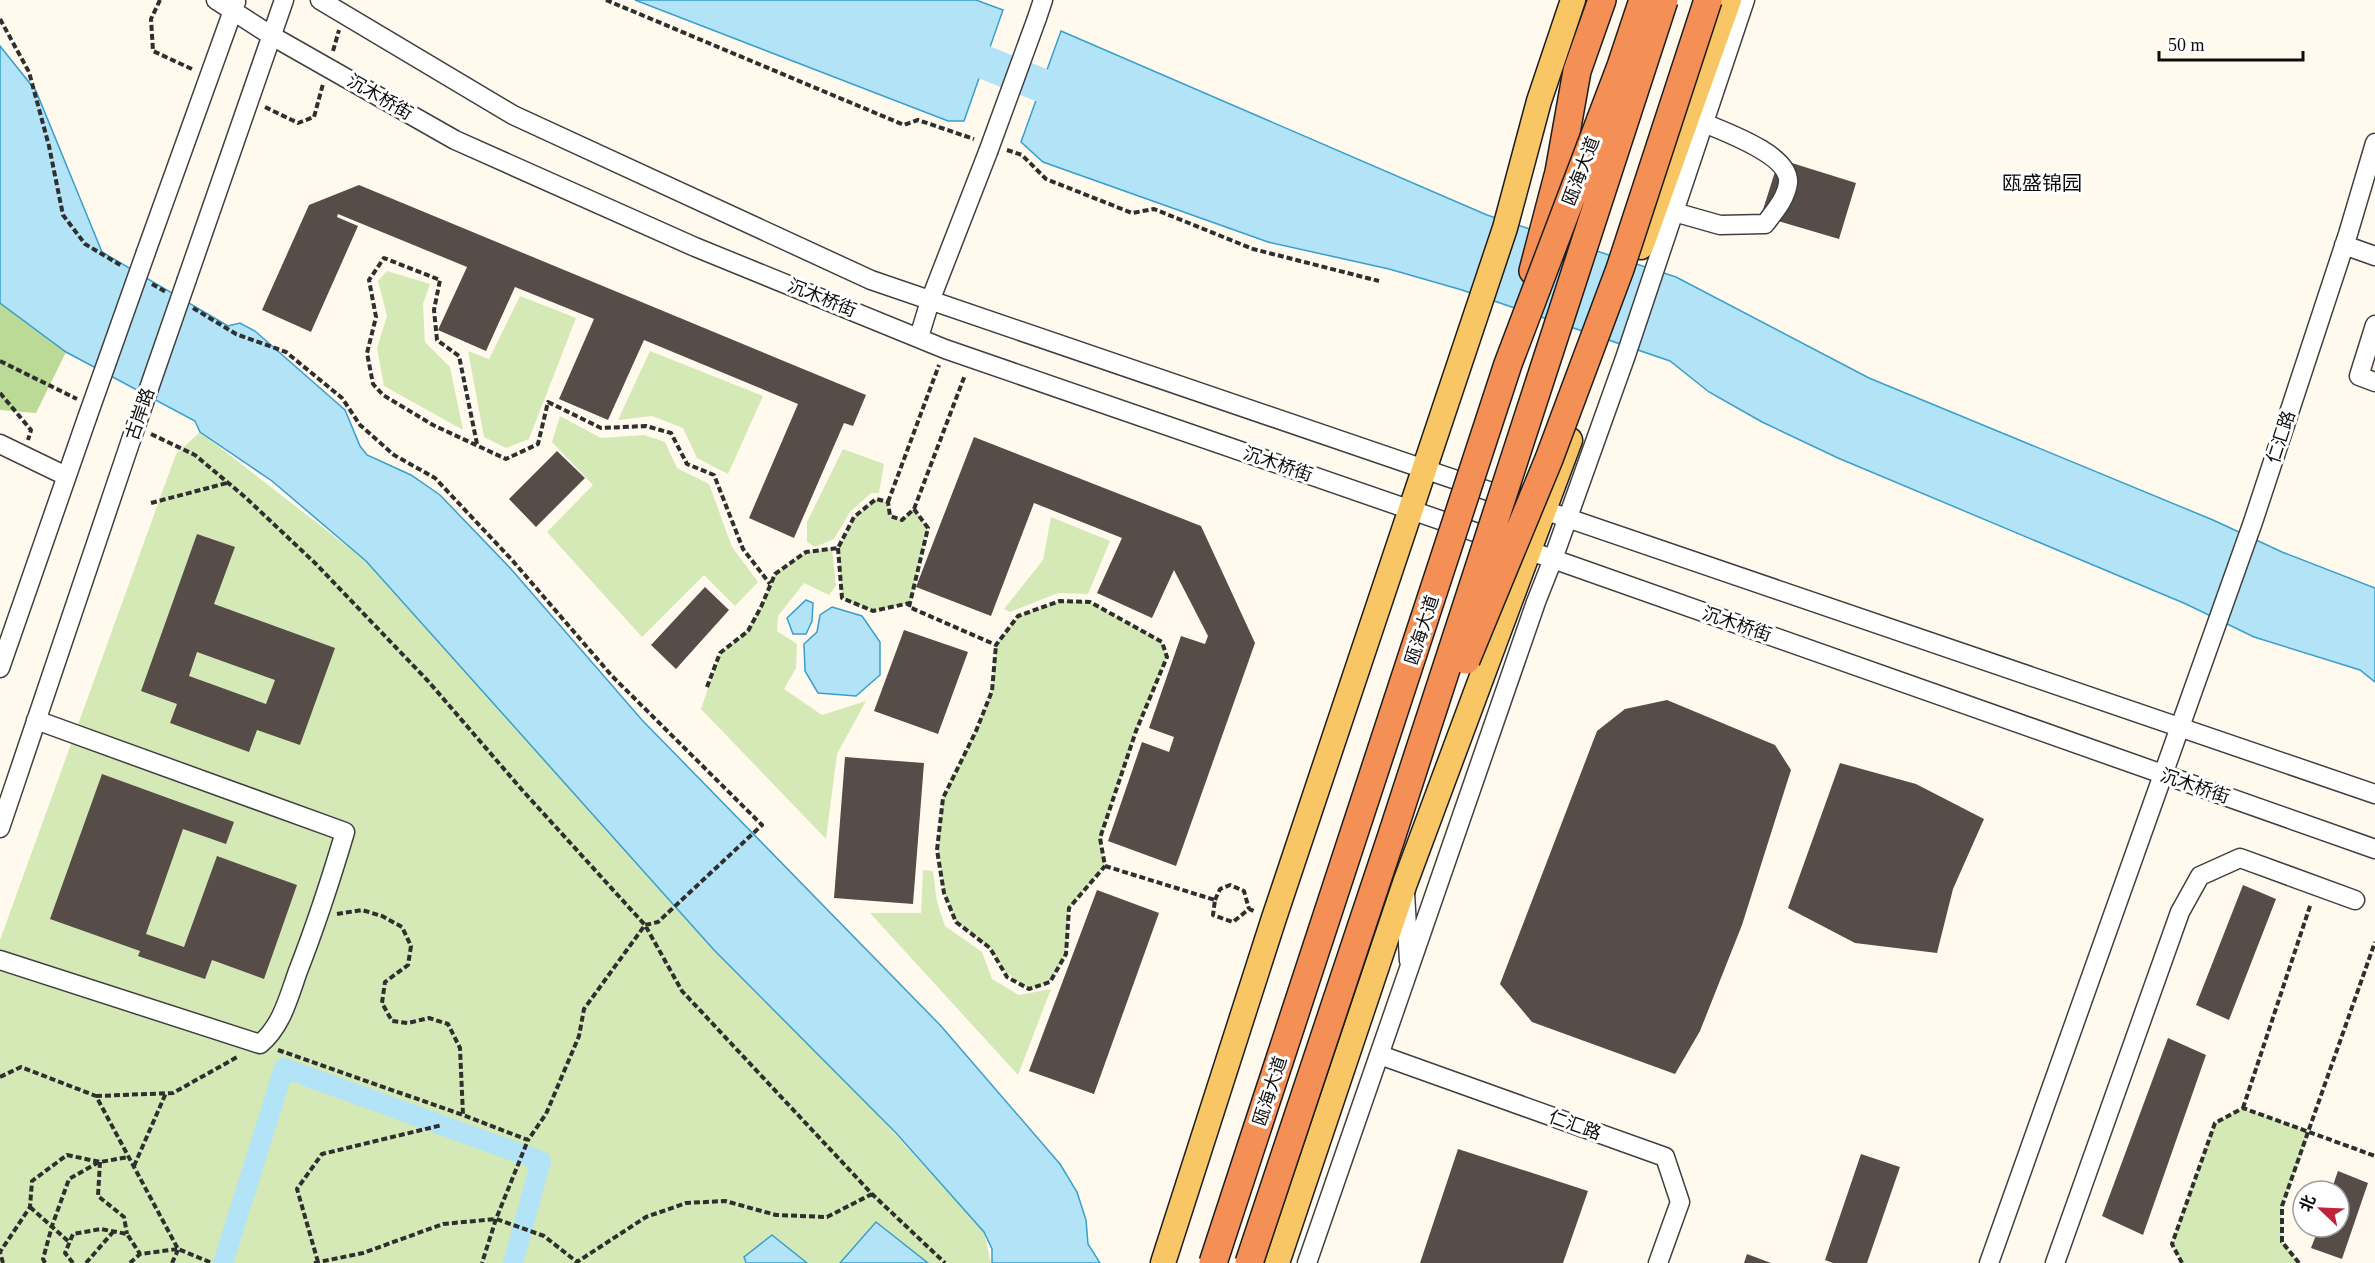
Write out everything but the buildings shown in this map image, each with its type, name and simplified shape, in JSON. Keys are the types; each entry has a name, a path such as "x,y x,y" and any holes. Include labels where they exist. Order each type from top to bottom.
{"highway":[{"path":"1508,364 1559,172 1577,71 1602,0"},
{"name":"瓯海大道","path":"1212,1263 1508,364 1621,66 1643,0"},
{"name":"瓯海大道","path":"1249,1263 1391,838 1664,0"},
{"path":"1391,838 1554,448 1620,269 1708,0"}],"main road":[{"path":"1163,1263 1274,918 1473,317 1505,228 1539,101 1574,0"},
{"path":"1277,1263 1405,883 1599,362 1729,0"}],"street":[{"name":"沉木桥街","path":"216,0 235,5 272,36 455,140 695,247 919,337 945,350 1553,559 2375,849"},
{"name":"古岸路","path":"0,828 284,0"},
{"name":"沉木桥街","path":"320,0 513,115 871,280 2375,794"},
{"path":"919,337 930,301 988,152 1043,0"},
{"path":"1307,1263 1536,602 1625,358 1745,0"},
{"path":"0,668 235,5"},
{"path":"1674,212 1720,225 1765,224 1779,207 1788,182 1784,168 1766,152 1704,123"},
{"name":"仁汇路","path":"1989,1263 2253,522 2375,143"},
{"path":"2344,245 2375,256"},
{"path":"2375,325 2359,376 2375,382"},
{"path":"0,444 66,477"},
{"path":"0,960 260,1044 267,1038 280,1018 321,910 345,832 36,720"},
{"path":"2055,1263 2180,912 2200,876 2240,858 2355,900"},
{"path":"1405,883 1409,969"},
{"name":"仁汇路","path":"1380,1054 1665,1158 1680,1202 1658,1263"}],"path":[{"path":"0,19 29,72 49,146 63,215 85,244 125,268"},
{"path":"477,444 459,356 437,340 434,310 440,280 384,258 369,280 376,317 367,353 373,384 383,395 433,425 506,459 538,444 548,402 601,428 646,426 671,433 687,464 714,475 743,549 770,584"},
{"path":"145,280 176,298"},
{"path":"186,304 236,334 286,352 342,398 360,425 394,455 435,478 512,560 612,676 762,825 658,922 645,925 584,1009 579,1036 546,1114 528,1140 519,1161 496,1219 482,1263"},
{"path":"945,350 888,502 890,516 902,519 914,509 971,359"},
{"path":"0,361 78,400"},
{"path":"136,435 195,455 315,563 428,681 523,791 645,925 682,991 872,1194 945,1263"},
{"path":"151,503 228,483"},
{"path":"888,502 876,499 854,518 838,548 842,598 873,611 910,603"},
{"path":"914,509 928,528 909,607 996,645"},
{"path":"707,687 720,653 748,630 775,574 806,552 838,548"},
{"path":"1060,601 1090,602 1162,642 1167,657 1136,731 1100,838 1105,866 1069,908 1066,954 1050,982 1029,989 1007,977 990,948 956,922 944,893 937,850 943,798 976,731 992,691 996,645 1018,616 1060,601"},
{"path":"1105,866 1215,900"},
{"path":"1230,885 1244,891 1249,909 1233,922 1213,915 1215,900 1220,889 1230,885"},
{"path":"2182,1263 2172,1245 2215,1123 2243,1108 2317,885"},
{"path":"1249,909 1274,918"},
{"path":"321,910 339,915 362,910 382,916 402,927 411,946 408,964 385,982 382,1003 392,1021 408,1023 429,1018 448,1024 460,1048 463,1115"},
{"path":"2300,1263 2282,1242 2282,1206 2375,942"},
{"path":"0,1077 21,1067 96,1096 173,1093 260,1044 528,1140"},
{"path":"134,1167 166,1093"},
{"path":"96,1096 178,1249"},
{"path":"2243,1108 2375,1156"},
{"path":"442,1125 322,1154 297,1190 316,1263 363,1253 443,1224 496,1219 544,1236 578,1263 646,1216 686,1203 725,1201 776,1215 827,1217 872,1194"},
{"path":"3,1263 0,1252 30,1207 32,1181 66,1155 100,1161 129,1157"},
{"path":"45,1263 43,1259 52,1226 69,1179 100,1161"},
{"path":"100,1161 98,1196 124,1217 127,1234 140,1254"},
{"path":"30,1207 69,1242"},
{"path":"73,1263 65,1253 73,1234 101,1229 127,1234"},
{"path":"86,1263 114,1232"},
{"path":"172,1263 178,1249"},
{"path":"129,1263 140,1254 178,1249 212,1263"}],"green space":[{"path":"387,271 430,284 423,304 425,342 450,367 463,430 384,386 377,348 387,316 378,281"},
{"path":"520,296 576,318 529,439 506,448 484,437 468,351 489,359"},
{"path":"0,303 66,352 36,413 0,410"},
{"path":"650,351 763,396 728,474 697,458 683,428 652,416 618,420"},
{"path":"560,416 601,438 644,435 665,442 677,468 709,484 732,547 758,582 735,606 704,575 642,637 547,532 593,485 552,442"},
{"path":"200,432 366,561 714,950 873,1110 984,1232 991,1263 0,1263 0,940 176,454"},
{"path":"843,449 884,464 879,493 871,493 850,512 834,539 815,547 807,542 807,522"},
{"path":"876,499 888,502 890,516 902,519 914,509 928,528 910,603 873,611 842,598 838,548 854,517"},
{"path":"1051,517 1110,541 1088,594 1058,593 1010,612 1004,609 1043,560"},
{"path":"832,548 836,586 829,595 804,583 778,616 777,631 797,644 796,668 784,689 822,715 866,701 837,754 826,839 701,709 720,653 748,630 775,574 806,552"},
{"path":"1060,601 1090,602 1162,642 1167,657 1136,731 1100,838 1105,866 1069,908 1066,954 1050,982 1029,989 1004,971 990,948 956,922 944,893 938,844 943,798 976,731 992,691 996,645 1018,616"},
{"path":"923,870 933,871 937,902 945,926 982,952 992,979 1019,995 1051,989 1018,1075 870,913 921,913"},
{"path":"2243,1108 2309,1132 2282,1206 2282,1242 2299,1263 2182,1263 2172,1244 2215,1123"}],"water":[{"path":"635,0 976,0 1003,10 964,121 948,121"},
{"path":"1061,31 1487,215 1676,277 1869,378 2213,520 2282,552 2375,588 2375,682 2360,670 2254,637 2186,604 1838,458 1762,422 1709,392 1670,361 1462,290 1389,269 1268,242 1043,162 1021,142"},
{"path":"0,46 36,91 102,252 228,326 240,323 255,331 345,410 360,446 367,455 411,475 440,495 511,569 642,720 941,1026 1060,1164 1077,1192 1086,1220 1088,1244 1100,1263 992,1263 992,1249 984,1232 896,1133 714,950 366,561 272,481 200,432 195,421 66,352 0,303"},
{"path":"806,600 813,603 812,621 806,634 793,634 787,618"},
{"path":"832,607 862,616 880,642 880,675 856,696 818,693 805,671 804,644 817,632 820,615"},
{"path":"876,1222 928,1263 840,1263"},
{"path":"772,1235 807,1263 746,1263 744,1257"}],"waterway":[{"path":"941,45 1086,103"},
{"path":"223,1263 284,1068 541,1161 513,1263"}],"district":[{"name":"瓯盛锦园","path":"2042,183"}]}
